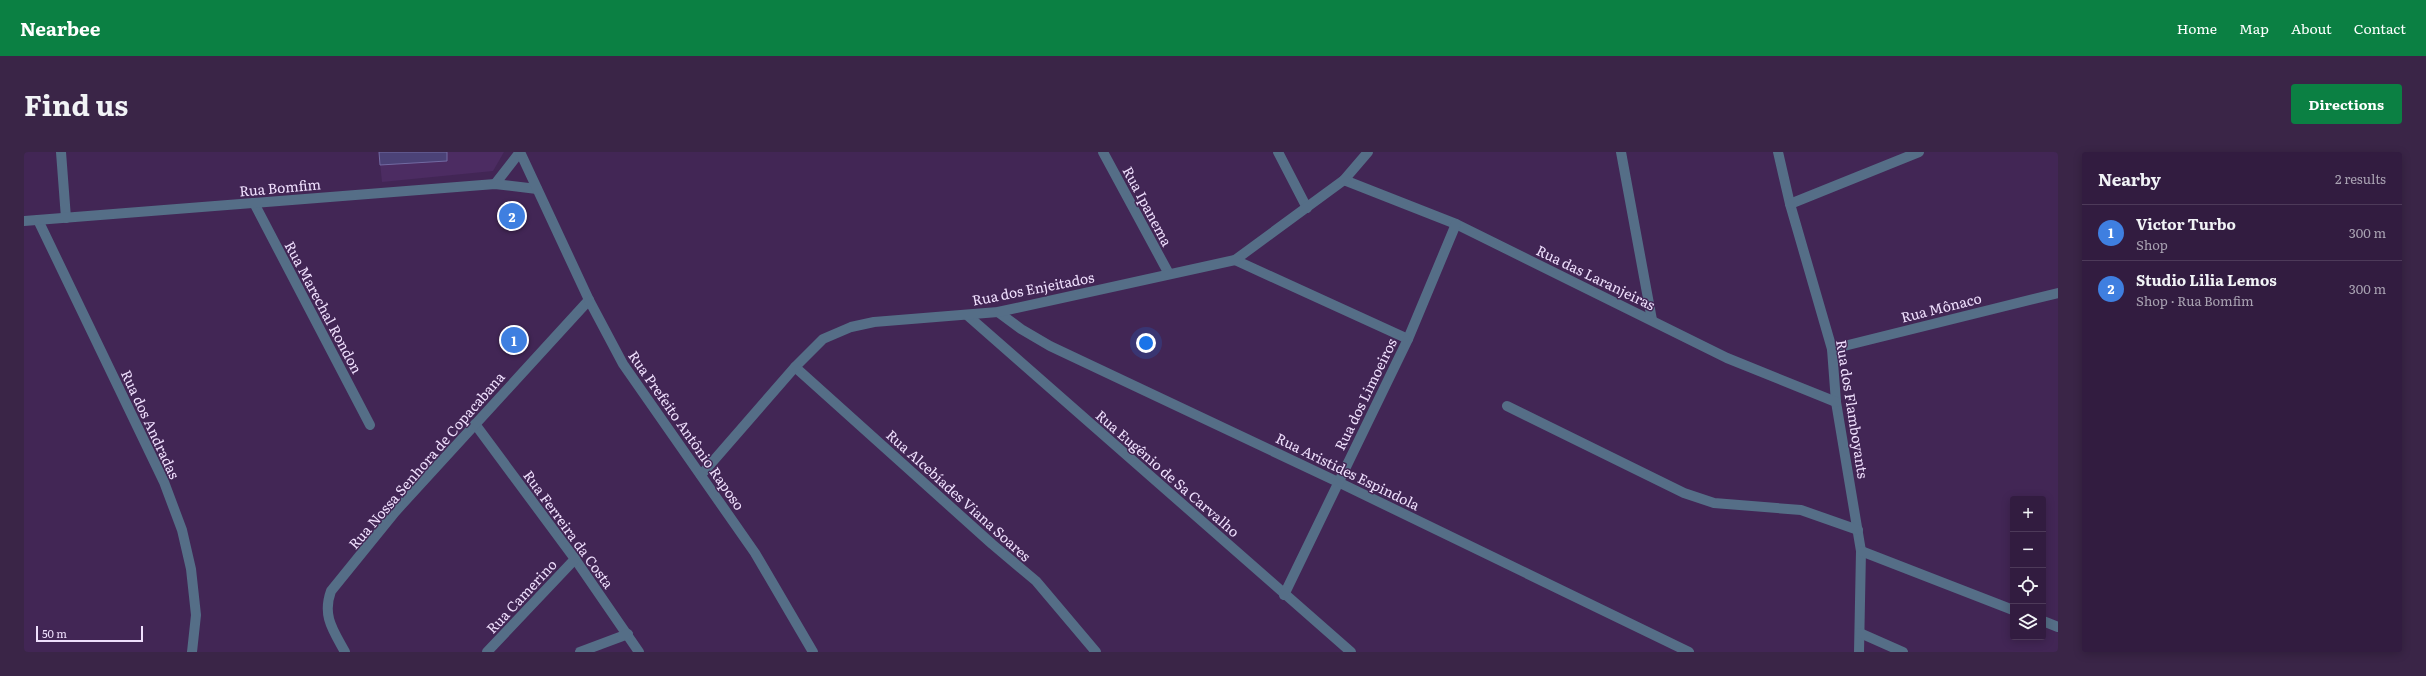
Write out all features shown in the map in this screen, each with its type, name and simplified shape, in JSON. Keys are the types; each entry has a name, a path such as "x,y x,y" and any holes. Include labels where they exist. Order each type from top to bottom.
{"street":[{"path":"61,152 66,218"},
{"path":"495,184 520,152"},
{"name":"Rua Prefeito Antônio Raposo","path":"520,152 589,300 623,364 756,553 813,652"},
{"name":"Rua Ipanema","path":"1103,152 1169,274"},
{"path":"1278,152 1307,208"},
{"name":"Rua dos Enjeitados","path":"701,475 796,367 823,339 851,327 874,322 998,312 1235,260 1344,180 1368,152"},
{"path":"1621,152 1652,320"},
{"name":"Rua dos Flamboyants","path":"1778,152 1790,204 1832,349 1836,402 1861,551 1859,652"},
{"path":"1790,204 1919,152"},
{"name":"Rua das Laranjeiras","path":"1344,180 1456,224 1727,358 1836,402"},
{"name":"Rua Bomfim","path":"24,221 495,184 537,189"},
{"name":"Rua Marechal Rondon","path":"254,203 370,425"},
{"name":"Rua dos Andradas","path":"38,220 164,482 182,530 191,569 196,615 192,652"},
{"name":"Rua dos Limoeiros","path":"1284,595 1408,338 1456,224"},
{"path":"1235,260 1408,338"},
{"name":"Rua Mônaco","path":"1832,349 2058,293"},
{"name":"Rua Nossa Senhora de Copacabana","path":"345,652 328,619 326,604 331,591 395,512 589,300"},
{"name":"Rua Aristides Espindola","path":"998,312 1050,346 1338,482 1689,652"},
{"name":"Rua Eugênio de Sa Carvalho","path":"968,315 1284,595 1351,652"},
{"name":"Rua Alcebíades Viana Soares","path":"796,367 992,544 1036,581 1096,652"},
{"path":"1506,406 1684,493 1707,501 1737,506 1801,510 1858,530"},
{"name":"Rua Ferreira da Costa","path":"475,424 575,559 639,652"},
{"path":"1861,551 2010,609"},
{"name":"Rua Camerino","path":"487,652 575,559"},
{"path":"2046,622 2058,627"},
{"path":"1860,633 1903,652"},
{"path":"580,652 628,634"}],"shaded area":[{"path":"379,152 504,152 493,171 382,182"}],"building":[{"path":"379,152 447,152 447,161 380,165"}],"place":[{"name":"Studio Lilia Lemos","path":"512,216"},
{"name":"Victor Turbo","path":"514,340"}]}
